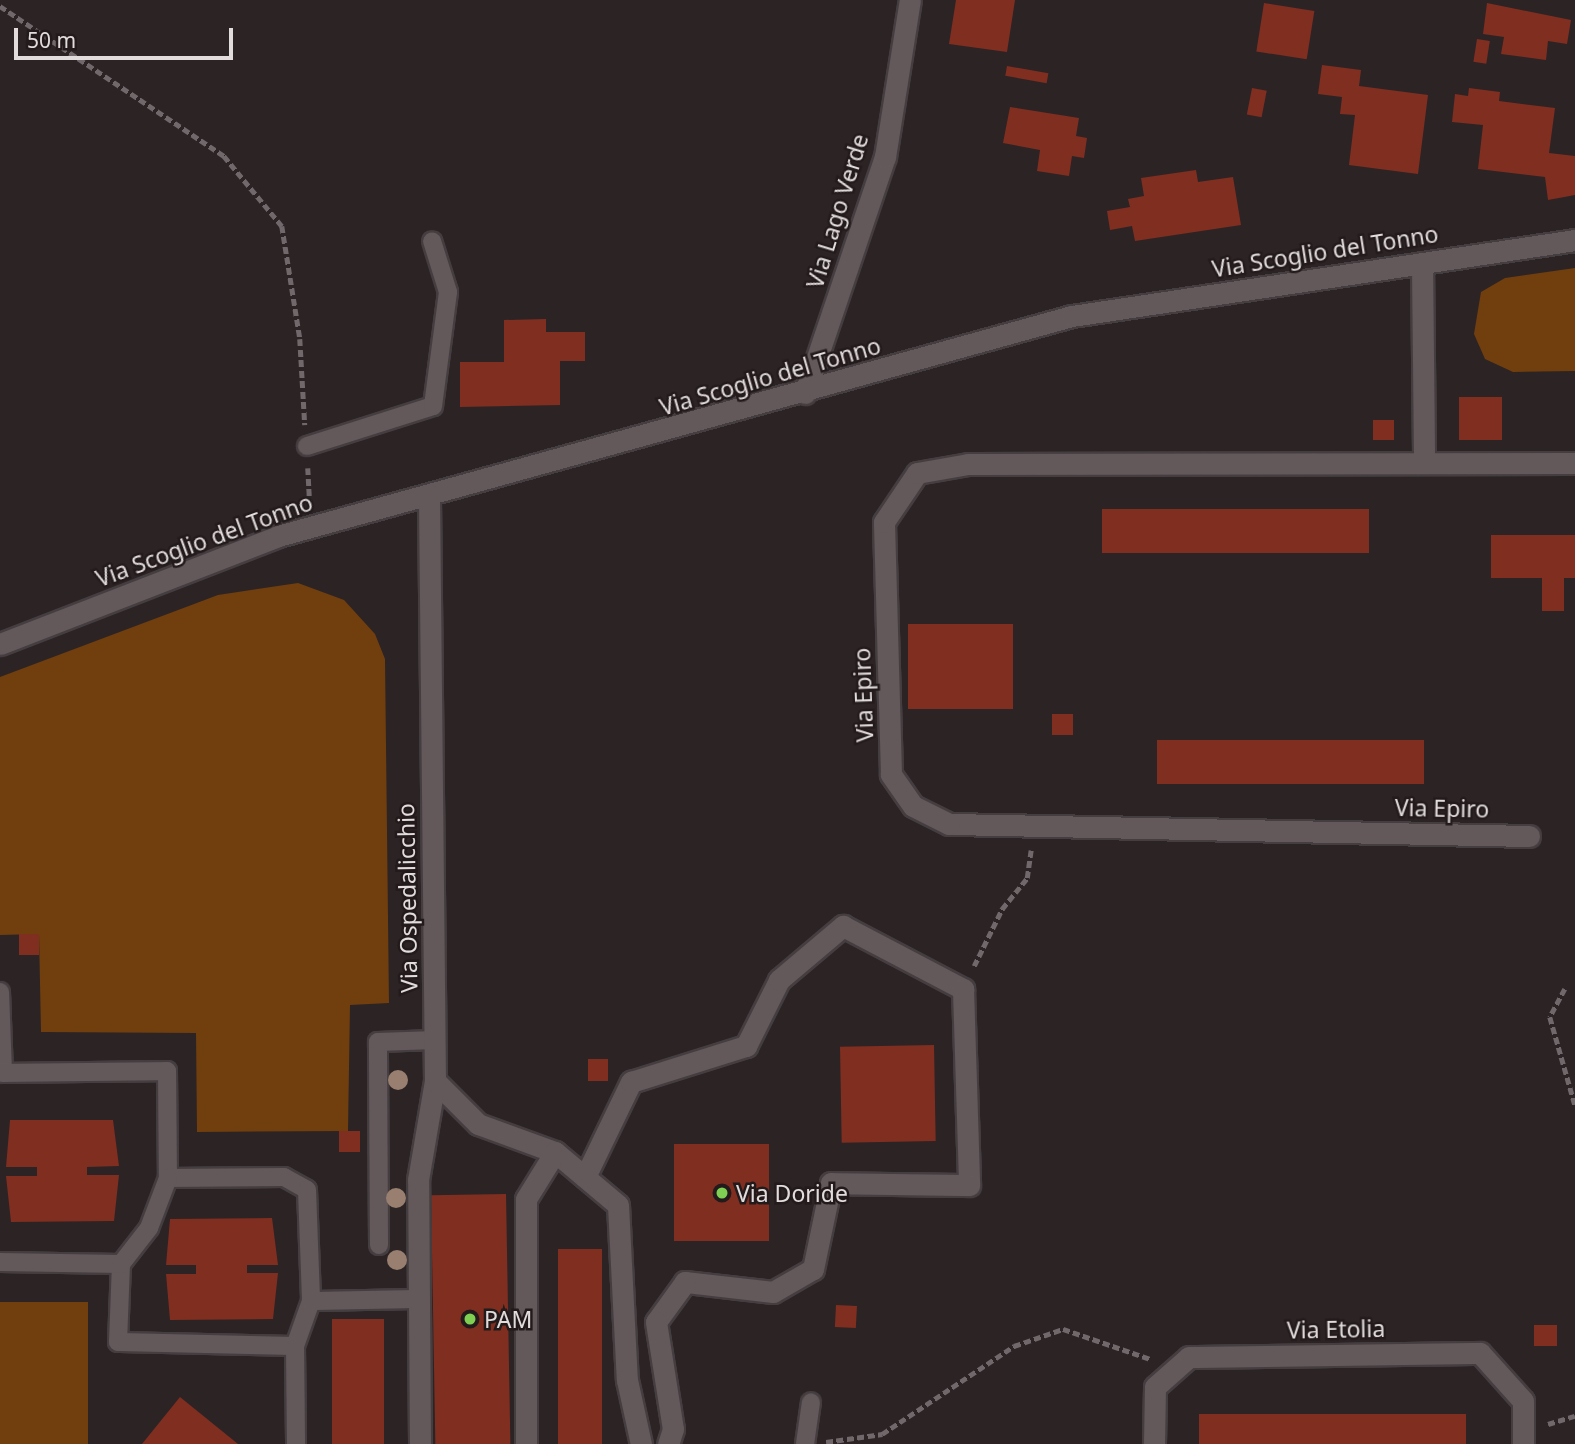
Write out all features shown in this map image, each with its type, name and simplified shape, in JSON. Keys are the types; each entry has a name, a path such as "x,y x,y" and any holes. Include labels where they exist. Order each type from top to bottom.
{"street":[{"name":"Via Lago Verde","path":"805,393 885,157 910,0"},
{"name":"Via Scoglio del Tonno","path":"0,644 311,527 805,393 1072,316 1575,240"},
{"path":"1422,263 1424,463"},
{"name":"Via Epiro","path":"1529,836 949,824 913,806 891,774 884,522 917,473 968,464 1575,463"},
{"name":"Via Ospedalicchio","path":"420,1444 418,1180 435,1081 429,495"},
{"path":"585,1177 631,1082 746,1046 779,980 843,926 963,989 969,1185 831,1183 813,1269 773,1292 685,1282 656,1322 673,1429 668,1444"},
{"path":"435,1081 478,1125 555,1152 618,1205 627,1380 641,1444"},
{"path":"526,1444 526,1199 555,1152"},
{"name":"Via Etolia","path":"1176,1368 1189,1357 1480,1353 1523,1401 1523,1444"},
{"path":"1154,1444 1155,1387 1176,1368"}],"lane":[{"path":"307,446 433,406 448,292 432,241"},
{"path":"0,992 2,1078 167,1071 168,1178 149,1228 121,1264 118,1342 295,1346"},
{"path":"379,1245 378,1042 435,1040"},
{"path":"168,1178 284,1177 307,1190 312,1301 295,1346 296,1444"},
{"path":"0,1262 121,1264"},
{"path":"312,1301 419,1299"},
{"path":"805,1444 811,1402"}],"path":[{"path":"0,6 224,156 282,226 300,339 311,527"},
{"path":"963,989 1002,909 1027,878 1034,826"},
{"path":"1564,989 1550,1017 1575,1105"},
{"path":"811,1444 882,1434 1014,1346 1063,1329 1176,1368"}],"shaded area":[{"path":"1575,268 1575,371 1513,372 1485,359 1474,334 1481,292 1505,278"},
{"path":"298,583 344,600 375,634 385,659 389,1003 350,1005 348,1131 197,1132 196,1033 41,1032 39,934 0,935 0,677 218,595"},
{"path":"0,1302 88,1302 88,1444 0,1444"}],"building":[{"path":"956,0 1015,0 1007,52 949,44"},
{"path":"1264,3 1314,11 1307,59 1256,51"},
{"path":"1487,3 1571,20 1567,44 1548,41 1546,60 1501,54 1504,37 1483,34"},
{"path":"1477,39 1490,41 1486,64 1473,62"},
{"path":"1322,65 1361,70 1359,86 1428,95 1418,174 1349,165 1355,115 1340,114 1342,97 1318,94"},
{"path":"1007,66 1048,73 1047,83 1005,76"},
{"path":"1252,88 1267,91 1262,117 1247,115"},
{"path":"1469,88 1500,92 1499,101 1555,108 1549,153 1575,156 1575,195 1548,200 1545,177 1478,169 1483,125 1452,122 1455,94 1468,96"},
{"path":"1010,107 1079,118 1076,136 1087,138 1084,158 1072,156 1069,176 1037,171 1040,150 1003,143"},
{"path":"1196,170 1198,182 1233,177 1241,225 1135,241 1132,226 1110,230 1107,211 1130,207 1128,199 1144,196 1141,178"},
{"path":"546,319 546,332 585,332 585,361 560,361 560,405 460,407 460,362 504,362 504,320"},
{"path":"1459,397 1502,397 1502,440 1459,440"},
{"path":"1373,420 1394,420 1394,440 1373,440"},
{"path":"1102,509 1369,509 1369,553 1102,553"},
{"path":"1491,535 1575,535 1575,578 1564,578 1564,611 1542,611 1542,578 1491,578"},
{"path":"908,624 1013,624 1013,709 908,709"},
{"path":"1052,714 1073,714 1073,735 1052,735"},
{"path":"1157,740 1424,740 1424,784 1157,784"},
{"path":"19,934 39,934 39,955 19,955"},
{"path":"934,1045 936,1141 842,1143 840,1047"},
{"path":"588,1059 608,1059 608,1081 588,1081"},
{"path":"10,1120 113,1120 119,1166 87,1167 87,1175 119,1175 114,1221 11,1222 6,1176 37,1176 37,1167 6,1167"},
{"path":"339,1131 360,1131 360,1152 339,1152"},
{"name":"Via Doride","path":"674,1144 769,1144 769,1241 674,1241"},
{"name":"PAM","path":"506,1194 510,1444 435,1444 431,1195"},
{"path":"272,1218 278,1265 247,1265 247,1273 278,1273 273,1319 170,1320 166,1274 196,1274 196,1265 166,1265 170,1219"},
{"path":"558,1249 602,1249 602,1444 558,1444"},
{"path":"836,1305 857,1306 856,1328 835,1327"},
{"path":"332,1319 384,1319 384,1444 332,1444"},
{"path":"1534,1325 1557,1325 1557,1346 1534,1346"},
{"path":"180,1397 238,1444 142,1444"},
{"path":"1199,1414 1466,1414 1466,1444 1199,1444"}],"place":[{"name":"Via Doride","path":"722,1193"},
{"name":"PAM","path":"470,1319"}]}
